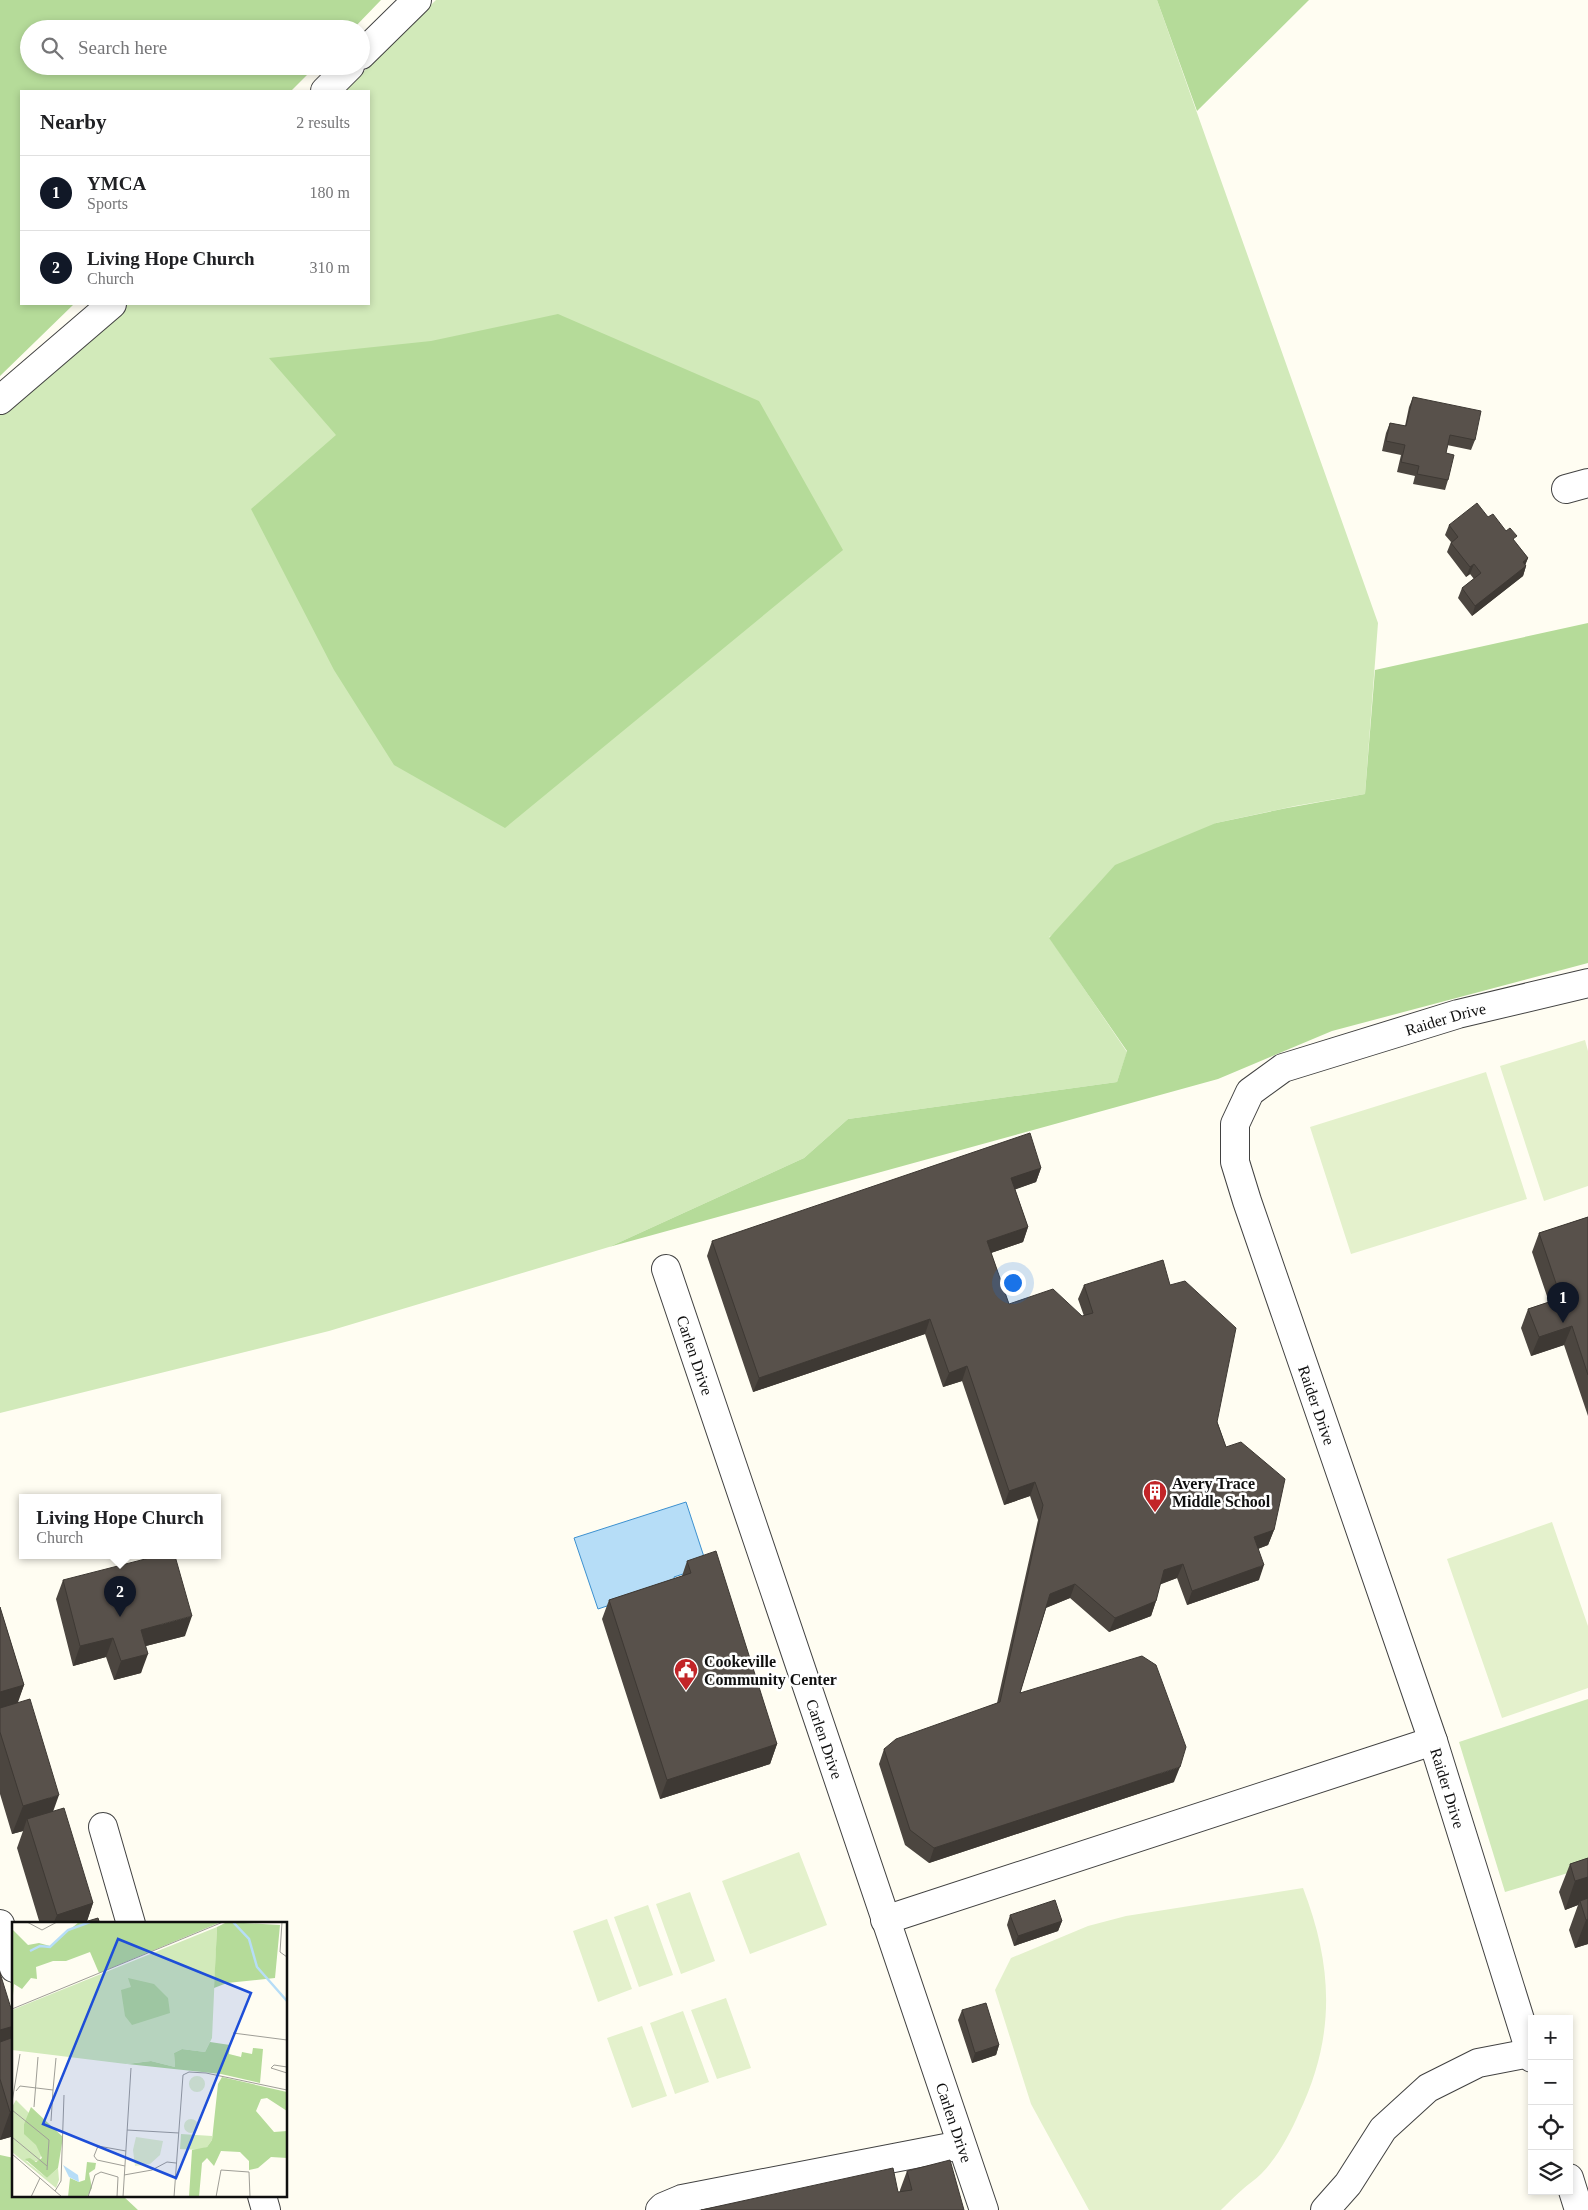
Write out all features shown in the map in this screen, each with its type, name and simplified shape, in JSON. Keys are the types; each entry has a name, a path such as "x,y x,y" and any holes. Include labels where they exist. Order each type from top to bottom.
{"street":[{"path":"370,46 417,0"},
{"path":"326,90 341,75"},
{"path":"0,400 111,305"},
{"name":"Raider Drive","path":"1528,2045 1433,1741 1247,1201 1235,1162 1235,1124 1250,1092 1284,1068 1458,1014 1588,982"},
{"name":"Carlen Drive","path":"666,1269 984,2210"},
{"path":"885,1920 1433,1741"},
{"path":"103,1827 131,1922"},
{"path":"0,1924 12,1962"},
{"path":"1325,2210 1348,2184 1383,2129 1428,2088 1478,2063 1528,2055"},
{"path":"660,2210 663,2206 682,2199 961,2145"},
{"path":"1573,2191 1579,2210"}],"green space":[{"path":"0,0 381,0 362,20 20,20 20,75 307,75 292,90 20,90 20,305 73,305 0,376"},
{"path":"436,0 1157,0 1378,623 1365,794 1295,806 1216,823 1049,937 1127,1052 1117,1082 848,1119 804,1158 609,1247 329,1331 0,1413 0,413 125,305 370,305 370,90 345,90 360,75 370,75 370,65"},
{"path":"1157,0 1309,0 1197,111"},
{"path":"558,314 759,401 843,550 505,828 394,765 334,670 251,509 336,435 269,358 431,341"},
{"path":"1588,623 1588,963 1332,1031 1218,1079 609,1247 804,1158 848,1119 1117,1082 1127,1051 1049,938 1115,865 1216,823 1365,794 1375,670"},
{"path":"1585,1040 1588,1051 1588,1186 1544,1201 1500,1066"},
{"path":"1486,1072 1527,1199 1351,1254 1310,1127"},
{"path":"1552,1522 1588,1626 1588,1688 1502,1718 1447,1559"},
{"path":"1588,1699 1588,1867 1505,1892 1459,1742"},
{"path":"799,1852 827,1925 750,1954 722,1881"},
{"path":"1303,1888 1313,1917 1325,1973 1324,2029 1311,2084 1292,2129 1278,2153 1261,2174 1221,2210 1089,2210 1031,2104 995,1990 1011,1958 1088,1926 1126,1916"},
{"path":"690,1892 715,1961 681,1974 656,1904"},
{"path":"648,1905 673,1975 639,1987 614,1917"},
{"path":"607,1919 632,1989 598,2002 573,1931"},
{"path":"726,1998 751,2068 717,2079 691,2010"},
{"path":"683,2011 709,2082 675,2094 650,2023"},
{"path":"642,2026 667,2096 632,2108 607,2038"},
{"path":"0,2155 12,2158 12,2198 125,2198 138,2210 0,2210"}],"water":[{"path":"686,1502 707,1566 674,1577 676,1583 598,1609 574,1538"}],"building":[{"path":"1413,397 1481,411 1475,440 1450,435 1446,453 1454,455 1448,480 1417,474 1419,466 1401,462 1405,445 1386,441 1390,423 1406,426"},
{"path":"1477,503 1488,517 1493,514 1506,531 1510,528 1517,536 1513,539 1528,558 1523,562 1526,566 1475,606 1462,588 1481,573 1474,564 1470,567 1451,543 1458,537 1449,525"},
{"name":"Avery Trace Middle School","path":"1030,1133 1041,1168 1011,1178 1028,1227 987,1241 1009,1304 1053,1289 1082,1316 1093,1313 1084,1285 1163,1260 1170,1285 1185,1281 1236,1328 1217,1422 1226,1447 1241,1442 1285,1479 1274,1530 1254,1537 1264,1565 1192,1591 1183,1564 1164,1570 1156,1601 1115,1618 1075,1584 1050,1594 1020,1693 1142,1656 1156,1665 1186,1747 1180,1767 934,1848 910,1830 884,1749 896,1739 1000,1702 1043,1505 1035,1482 1009,1491 967,1366 949,1373 930,1319 759,1378 712,1241"},
{"path":"1588,1217 1588,1375 1572,1326 1539,1337 1528,1309 1561,1298 1539,1233"},
{"name":"Cookeville Community Center","path":"716,1551 777,1744 667,1780 609,1600 691,1573 687,1561"},
{"path":"145,1559 176,1559 192,1616 141,1630 148,1654 121,1661 113,1638 80,1646 63,1580"},
{"path":"0,1607 24,1685 0,1692"},
{"path":"30,1699 59,1795 23,1806 0,1732 0,1708"},
{"path":"64,1808 93,1903 57,1915 27,1819"},
{"path":"1588,1858 1588,1877 1575,1881 1570,1864"},
{"path":"1588,1898 1588,1919 1586,1920 1580,1901"},
{"path":"1055,1900 1062,1921 1018,1936 1010,1915"},
{"path":"98,1918 99,1922 85,1922"},
{"path":"0,1973 12,2012 12,2027 0,2030"},
{"path":"986,2003 999,2045 975,2053 962,2010"},
{"path":"12,2038 12,2111 10,2112 0,2079 0,2042"},
{"path":"950,2160 964,2210 701,2210 893,2168 898,2192 912,2190 907,2171"}],"place":[{"name":"YMCA","path":"1563,1323"},
{"name":"Avery Trace Middle School","path":"1155,1513"},
{"name":"Living Hope Church","path":"120,1617"},
{"name":"Cookeville Community Center","path":"686,1691"}]}
